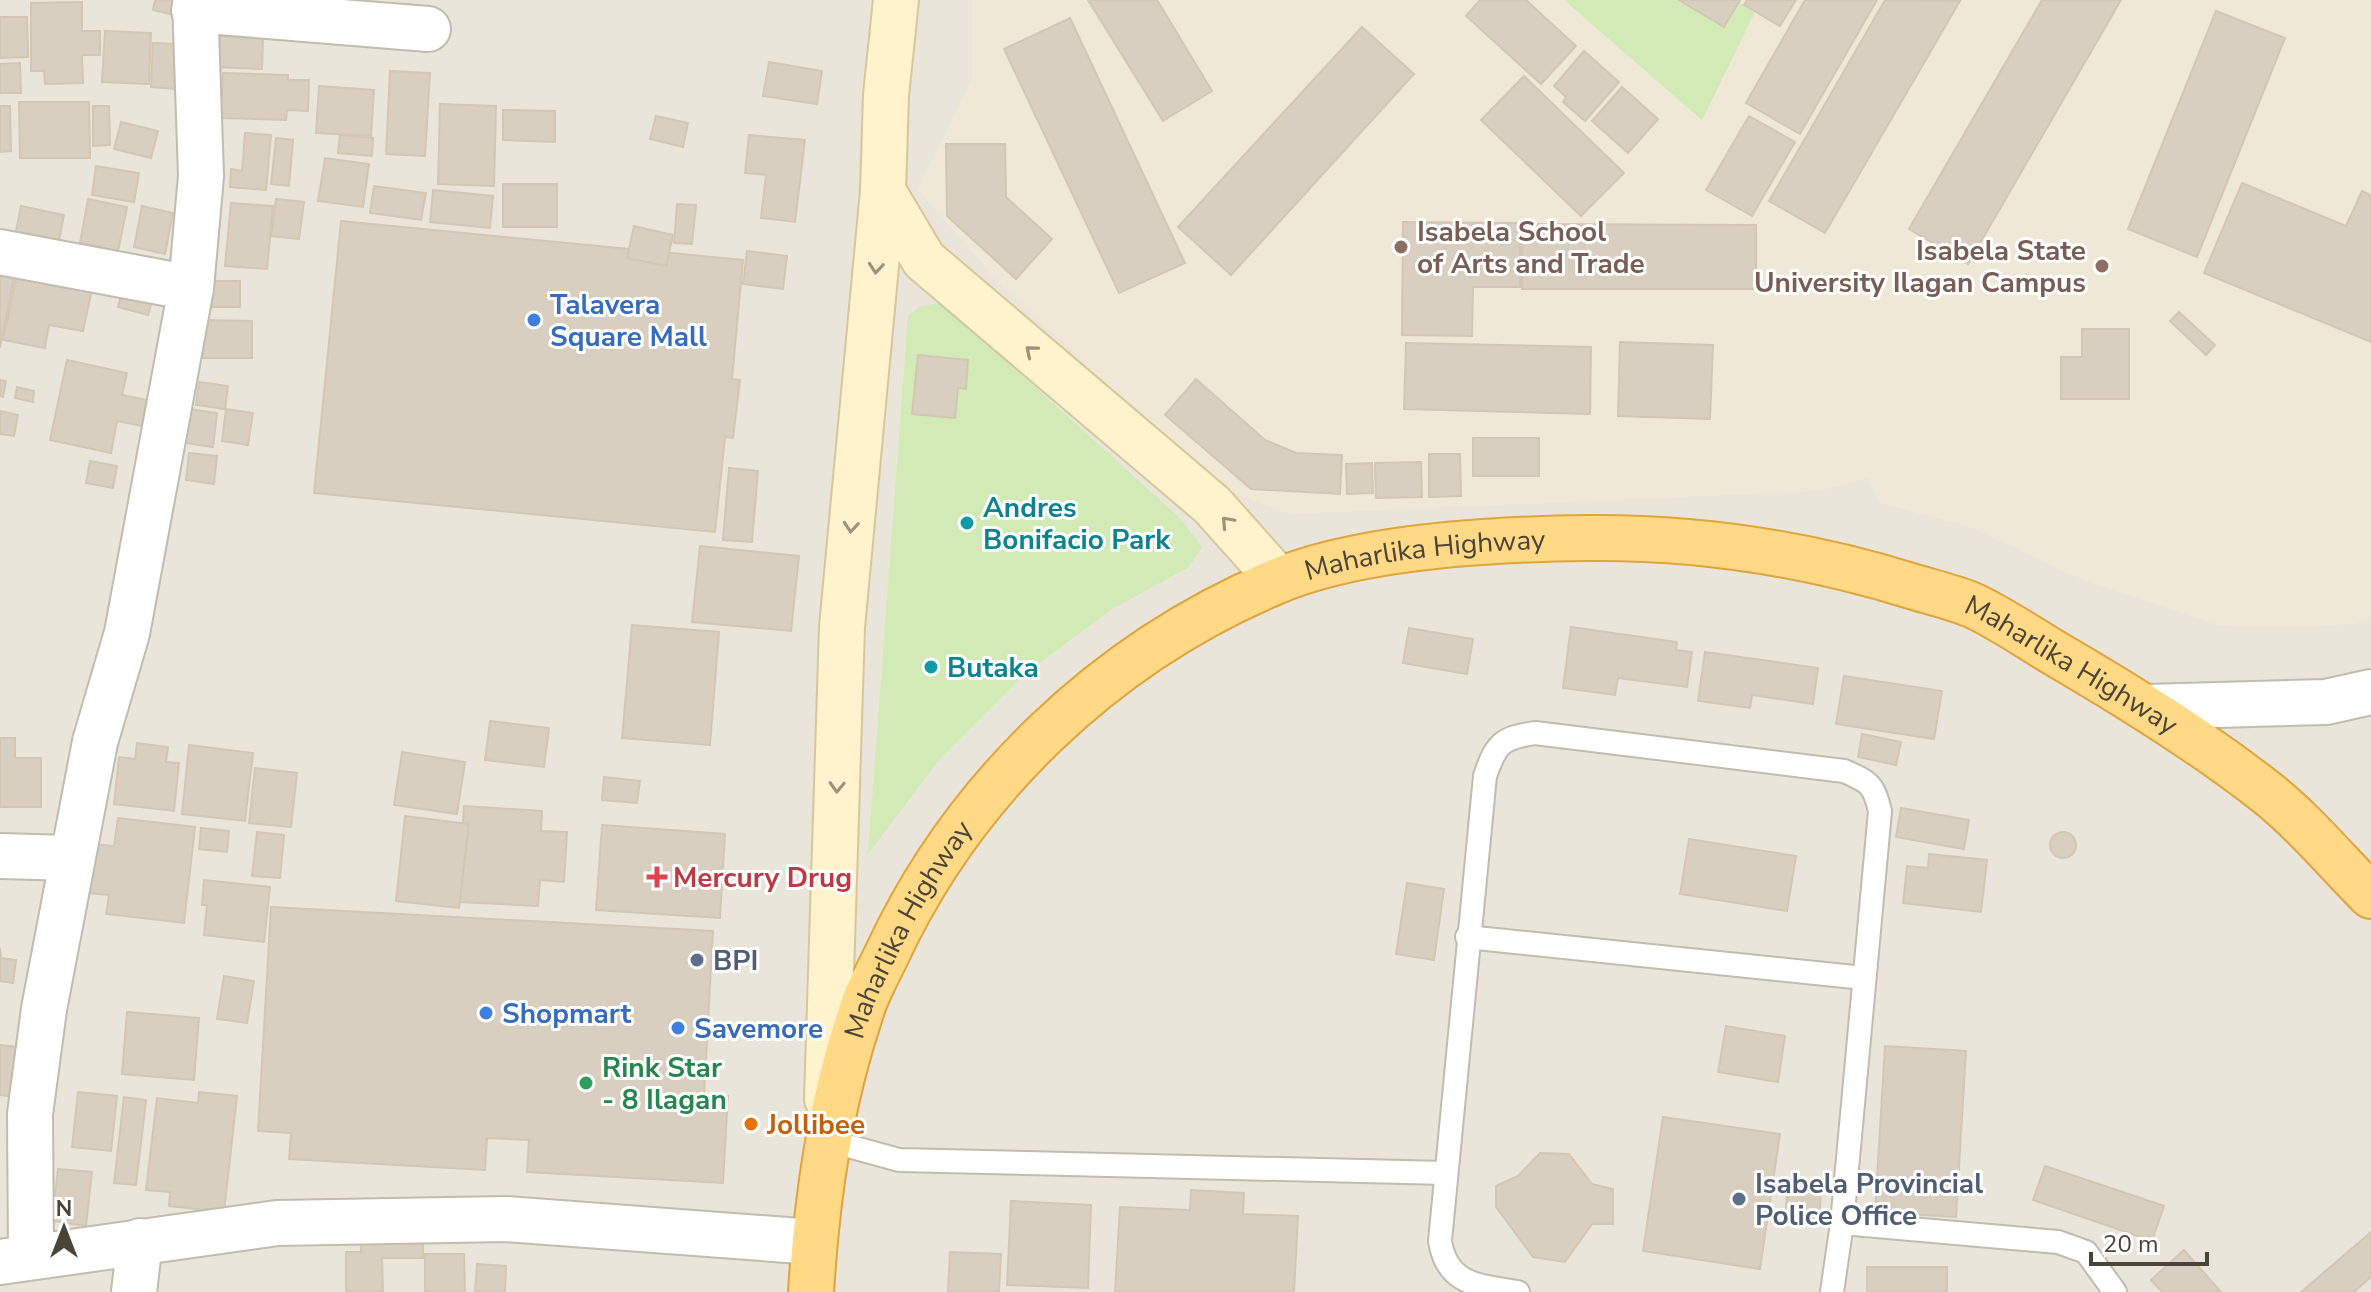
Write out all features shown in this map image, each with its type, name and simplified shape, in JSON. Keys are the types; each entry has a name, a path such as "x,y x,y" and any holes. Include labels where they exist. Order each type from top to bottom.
{"highway":[{"name":"Maharlika Highway","path":"811,1292 826,1140 862,1008 900,925 954,835 1008,769 1105,684 1199,620 1279,580 1404,551 1490,542 1667,538 1762,549 1851,567 1971,605 2146,707 2270,795 2371,896"}],"main road":[{"path":"826,1140 842,627 883,191 886,95 896,0"},
{"path":"883,191 924,260 1212,505 1279,580"}],"street":[{"path":"428,29 195,5 201,176 191,288 127,633 95,742 70,858 30,1114 16,1259 277,1223 506,1219 814,1242"},
{"path":"0,252 191,288"},
{"path":"2146,707 2326,702 2371,692"},
{"path":"0,856 70,858"},
{"path":"134,1292 140,1241"}],"lane":[{"path":"1518,1292 1475,1285 1458,1276 1443,1260 1440,1241 1467,937 1485,776 1494,751 1510,736 1535,733 1844,771 1865,780 1875,790 1880,811 1842,1223 1832,1292"},
{"path":"1467,937 1864,978"},
{"path":"826,1140 899,1160 1445,1173"},
{"path":"1842,1223 2058,1242 2086,1252 2115,1292"}],"shaded area":[{"path":"0,0 2371,0 2371,1292 0,1292"},
{"path":"972,0 2371,0 2371,619 2355,624 2283,627 2217,625 2077,578 1973,528 1878,502 1868,478 1818,491 1289,514 1215,486 1003,287 918,190 972,78"}],"green space":[{"path":"1564,0 1736,0 1755,12 1702,120"},
{"path":"942,303 1180,518 1202,547 1189,567 1112,609 1026,673 939,760 868,854 908,316 921,306"}],"building":[{"path":"155,0 182,0 178,16 153,10"},
{"path":"1088,0 1157,0 1212,91 1163,121"},
{"path":"1480,0 1526,0 1576,46 1541,84 1466,16"},
{"path":"1679,0 1740,0 1724,27"},
{"path":"1747,0 1796,0 1780,26 1744,5"},
{"path":"1805,0 1877,0 1800,134 1746,103"},
{"path":"1885,0 1960,1 1825,233 1769,201"},
{"path":"2042,0 2121,0 1968,264 1909,229"},
{"path":"82,2 82,31 100,31 100,55 82,55 83,83 45,84 44,71 31,71 31,3"},
{"path":"2216,11 2285,38 2197,257 2128,229"},
{"path":"0,17 27,17 28,57 0,58"},
{"path":"1070,18 1185,263 1119,293 1004,49"},
{"path":"1362,27 1414,74 1231,275 1178,227"},
{"path":"105,31 151,33 149,84 102,82"},
{"path":"215,36 263,38 262,69 214,67"},
{"path":"153,43 177,44 175,89 151,87"},
{"path":"1584,51 1619,82 1585,121 1563,102 1566,97 1554,86"},
{"path":"769,62 822,71 817,104 763,96"},
{"path":"20,63 21,93 0,93 0,64"},
{"path":"390,71 430,73 425,156 386,154"},
{"path":"223,73 288,75 288,80 309,80 308,111 287,110 286,120 221,118"},
{"path":"1524,76 1624,173 1581,216 1481,120"},
{"path":"319,86 374,90 371,136 316,133"},
{"path":"1622,87 1658,119 1628,153 1592,121"},
{"path":"19,102 89,102 90,158 20,158"},
{"path":"440,104 496,106 494,186 438,184"},
{"path":"0,106 10,106 11,151 0,152"},
{"path":"93,106 109,106 110,145 93,146"},
{"path":"503,110 555,111 555,142 503,140"},
{"path":"656,116 688,123 683,147 650,139"},
{"path":"1749,116 1795,142 1752,216 1706,190"},
{"path":"121,122 158,131 151,158 114,149"},
{"path":"245,133 271,135 266,190 230,187 231,169 242,171"},
{"path":"340,135 373,138 372,156 338,153"},
{"path":"749,135 805,140 795,222 761,218 766,175 745,173"},
{"path":"276,138 293,140 289,186 271,184"},
{"path":"946,144 1005,144 1006,197 1052,239 1016,279 947,216"},
{"path":"325,158 369,164 363,207 318,201"},
{"path":"96,166 139,173 134,202 92,195"},
{"path":"2242,183 2346,226 2362,191 2371,195 2371,342 2204,273"},
{"path":"503,184 557,184 557,227 503,227"},
{"path":"374,186 426,193 421,220 370,213"},
{"path":"433,190 493,196 490,228 430,222"},
{"path":"88,199 127,207 118,251 80,243"},
{"path":"276,199 304,202 299,239 271,236"},
{"path":"231,203 273,206 267,269 225,266"},
{"path":"677,204 696,205 692,244 674,243"},
{"path":"21,206 64,215 56,255 13,246"},
{"path":"142,206 173,213 165,254 134,247"},
{"name":"Talavera Square Mall","path":"341,221 743,260 732,379 740,380 733,438 725,437 715,532 314,493"},
{"path":"1403,222 1520,223 1520,287 1473,287 1472,336 1402,335"},
{"path":"1522,224 1756,225 1756,289 1522,289"},
{"path":"634,226 673,235 666,266 627,258"},
{"path":"747,251 787,256 783,289 743,284"},
{"path":"0,264 16,267 0,348"},
{"path":"18,269 93,285 83,331 49,325 45,348 3,340"},
{"path":"126,276 157,284 148,315 118,307"},
{"path":"209,281 240,281 240,307 208,307"},
{"path":"2179,312 2215,345 2206,355 2170,321"},
{"path":"203,320 252,321 252,358 203,358"},
{"path":"2082,329 2129,329 2129,399 2061,399 2061,357 2082,357"},
{"path":"1620,342 1713,345 1710,419 1618,416"},
{"path":"1406,343 1591,347 1590,414 1404,409"},
{"path":"918,355 968,360 966,389 958,388 955,418 912,414"},
{"path":"67,360 127,373 122,395 147,400 142,426 117,421 111,453 50,440"},
{"path":"1196,379 1265,440 1296,453 1342,455 1340,494 1251,489 1165,415"},
{"path":"0,380 6,381 3,397 0,396"},
{"path":"199,382 228,386 225,409 196,405"},
{"path":"17,387 34,391 33,402 15,398"},
{"path":"189,409 217,413 213,447 185,443"},
{"path":"226,409 253,413 248,445 222,441"},
{"path":"0,411 18,415 14,436 0,434"},
{"path":"1473,438 1539,438 1539,476 1473,476"},
{"path":"189,453 217,456 214,484 186,480"},
{"path":"1429,454 1460,454 1461,496 1429,497"},
{"path":"90,461 117,466 113,488 86,483"},
{"path":"1421,462 1422,497 1376,498 1375,463"},
{"path":"1372,463 1373,493 1347,494 1346,464"},
{"path":"729,468 758,471 752,542 723,540"},
{"path":"700,546 799,556 791,631 692,622"},
{"path":"632,625 719,632 710,745 622,738"},
{"path":"1571,627 1677,642 1676,650 1692,652 1687,687 1618,678 1615,695 1563,688"},
{"path":"1409,628 1473,639 1467,674 1403,663"},
{"path":"1705,652 1818,668 1813,704 1752,695 1750,708 1698,701"},
{"path":"1844,676 1942,691 1934,739 1836,724"},
{"path":"490,721 549,728 544,767 485,760"},
{"path":"1862,734 1901,742 1896,765 1858,757"},
{"path":"0,738 15,738 15,758 41,758 41,807 0,807"},
{"path":"137,743 168,747 166,762 179,763 174,811 114,804 119,757 135,759"},
{"path":"189,745 253,753 245,821 182,814"},
{"path":"402,752 465,762 457,814 394,805"},
{"path":"255,768 297,773 291,827 249,823"},
{"path":"604,777 640,781 637,803 602,800"},
{"path":"464,806 542,811 541,831 567,832 564,882 540,880 538,906 458,902"},
{"path":"1901,808 1969,820 1964,849 1896,837"},
{"path":"405,816 469,824 459,908 396,901"},
{"path":"118,818 195,827 184,923 106,914 109,895 88,893 94,844 114,846"},
{"path":"602,825 725,834 720,918 596,910"},
{"path":"201,828 229,831 227,852 199,849"},
{"path":"257,832 284,835 280,878 252,876"},
{"path":"2063,832 2072,836 2076,845 2072,854 2063,858 2054,854 2050,845 2054,836"},
{"path":"1689,839 1796,856 1787,911 1680,894"},
{"path":"1929,854 1987,860 1981,912 1903,903 1907,866 1928,868"},
{"path":"204,880 270,887 264,942 204,935 207,905 202,905"},
{"path":"1407,883 1444,889 1434,960 1396,954"},
{"name":"Shopmart","path":"271,907 713,931 704,1095 728,1096 723,1183 527,1172 529,1140 487,1138 485,1170 289,1159 291,1133 258,1131"},
{"path":"0,948 1,958 16,960 13,983 0,981"},
{"path":"224,976 254,981 247,1023 217,1019"},
{"path":"127,1012 199,1018 194,1080 122,1074"},
{"path":"1726,1026 1785,1036 1778,1082 1718,1072"},
{"path":"0,1045 21,1047 15,1097 0,1095"},
{"path":"1885,1046 1966,1051 1956,1217 1875,1212"},
{"path":"78,1092 117,1096 111,1151 72,1147"},
{"path":"199,1092 237,1096 224,1212 169,1206 170,1192 146,1190 157,1098 198,1103"},
{"path":"124,1097 146,1100 136,1185 114,1183"},
{"path":"1663,1117 1780,1134 1760,1269 1643,1251"},
{"path":"1540,1153 1569,1154 1592,1184 1613,1189 1613,1224 1592,1224 1565,1262 1533,1257 1496,1207 1496,1186 1518,1176"},
{"path":"2045,1166 2164,1206 2152,1241 2033,1200"},
{"path":"58,1169 92,1172 86,1226 52,1221"},
{"path":"1787,1189 1821,1190 1819,1224 1785,1223"},
{"path":"1191,1190 1244,1193 1243,1214 1298,1216 1294,1292 1115,1292 1120,1207 1190,1210"},
{"path":"1011,1201 1091,1205 1088,1288 1007,1285"},
{"path":"2371,1232 2371,1277 2354,1292 2301,1292"},
{"path":"361,1238 423,1238 423,1258 382,1258 383,1292 346,1292 346,1252 361,1252"},
{"path":"2184,1250 2221,1292 2162,1292 2151,1280"},
{"path":"950,1252 1001,1254 999,1292 948,1292"},
{"path":"425,1254 464,1254 465,1292 425,1292"},
{"path":"477,1264 506,1266 505,1292 475,1292"},
{"path":"1867,1267 1947,1267 1947,1292 1867,1292"}],"place":[{"name":"Isabela School of Arts and Trade","path":"1401,247"},
{"name":"Isabela State University Ilagan Campus","path":"2102,266"},
{"name":"Talavera Square Mall","path":"534,320"},
{"name":"Andres Bonifacio Park","path":"967,523"},
{"name":"Butaka","path":"931,667"},
{"name":"Mercury Drug","path":"657,877"},
{"name":"BPI","path":"697,960"},
{"name":"Shopmart","path":"486,1013"},
{"name":"Savemore","path":"678,1028"},
{"name":"Rink Star - 8 Ilagan","path":"586,1083"},
{"name":"Jollibee","path":"751,1124"},
{"name":"Isabela Provincial Police Office","path":"1739,1199"}]}
